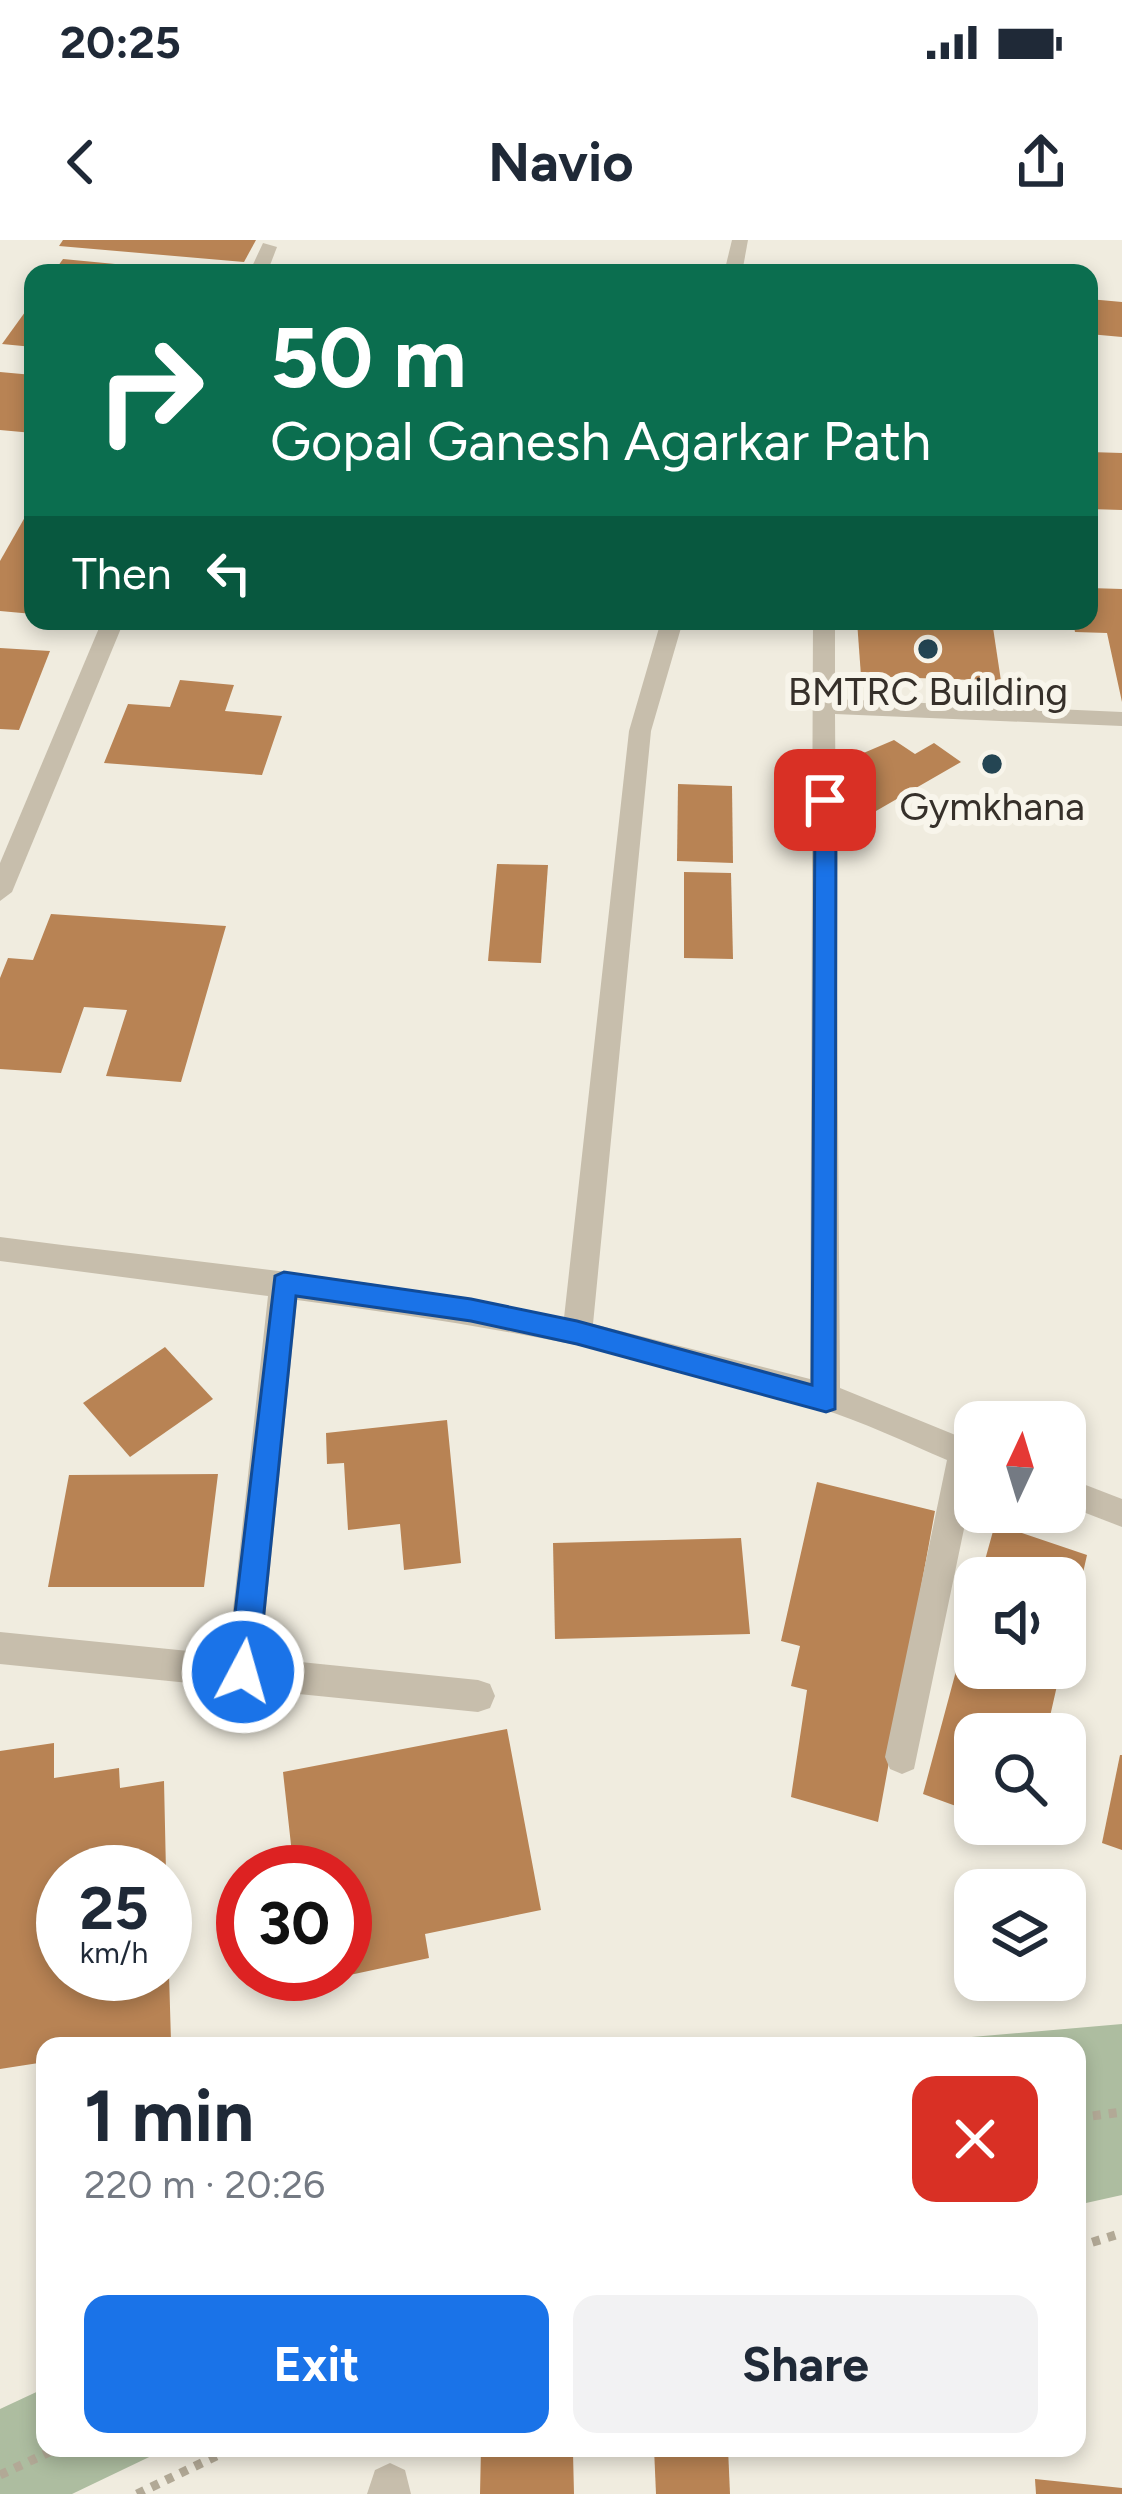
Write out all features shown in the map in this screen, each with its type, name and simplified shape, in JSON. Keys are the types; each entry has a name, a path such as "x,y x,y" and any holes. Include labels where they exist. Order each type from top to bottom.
{"street":[{"path":"261,264 268,247"},
{"path":"0,892 109,630"},
{"path":"577,1332 640,731 669,630"},
{"path":"824,630 825,1396"},
{"path":"825,706 1122,719"},
{"path":"0,1249 284,1283 471,1310 577,1332 825,1396 954,1449"},
{"path":"243,1672 284,1283"},
{"path":"1086,1499 1122,1513"},
{"path":"902,1756 954,1522"},
{"path":"0,1648 478,1696"}],"path":[{"path":"1086,2117 1122,2112"},
{"path":"1086,2244 1122,2234"},
{"path":"0,2475 39,2457"},
{"path":"137,2494 214,2457"}],"green space":[{"path":"1122,2024 1122,2195 1086,2203 1086,2037 971,2037"},
{"path":"36,2392 36,2457 149,2457 72,2494 0,2494 0,2409"}],"building":[{"path":"63,240 256,240 244,262 59,246"},
{"path":"63,259 115,264 59,264"},
{"path":"1098,300 1122,302 1122,337 1098,335"},
{"path":"24,313 24,346 2,344"},
{"path":"0,372 24,374 24,432 0,430"},
{"path":"1098,452 1122,453 1122,510 1098,509"},
{"path":"24,519 24,613 0,611 0,561"},
{"path":"1098,588 1122,589 1122,702 1107,633 1075,632 1098,630"},
{"name":"BMTRC Building","path":"858,630 993,630 1001,681 861,676"},
{"path":"0,648 50,651 19,730 0,729"},
{"path":"180,680 234,685 225,711 282,716 262,775 104,763 128,704 170,707"},
{"path":"894,740 915,754 934,743 961,762 876,811 826,769"},
{"path":"678,784 732,786 733,863 677,861"},
{"path":"497,864 548,865 541,963 488,961"},
{"path":"684,872 731,873 733,959 684,958"},
{"path":"51,914 226,926 181,1082 106,1076 127,1010 84,1007 61,1073 0,1069 0,978 8,958 33,960"},
{"path":"165,1347 213,1399 130,1457 83,1403"},
{"path":"447,1420 461,1563 404,1570 400,1524 348,1530 344,1463 327,1464 326,1433"},
{"path":"218,1474 204,1587 48,1587 69,1475"},
{"path":"817,1482 935,1511 878,1822 791,1797 807,1690 791,1686 800,1646 781,1641"},
{"path":"992,1533 1022,1533 1087,1555 1086,1559 986,1557"},
{"path":"741,1538 750,1634 555,1639 553,1543"},
{"path":"954,1679 954,1689 1056,1689 1051,1713 954,1713 954,1805 923,1794"},
{"path":"507,1729 541,1910 425,1934 429,1958 372,1970 372,1845 291,1845 283,1772"},
{"path":"54,1743 54,1778 119,1768 120,1788 164,1781 165,1845 36,1845 36,2001 170,2001 171,2037 36,2037 36,2063 0,2069 0,1751"},
{"path":"1122,1755 1122,1850 1102,1843"},
{"path":"481,2457 573,2457 574,2494 480,2494"},
{"path":"654,2457 728,2457 730,2494 656,2494"},
{"path":"1035,2479 1122,2488 1122,2494 1036,2494"}],"place":[{"name":"BMTRC Building","path":"928,649"},
{"name":"Gymkhana","path":"992,764"}],"route":[{"path":"243,1672 284,1283 471,1310 577,1332 826,1400 825,800"}]}
